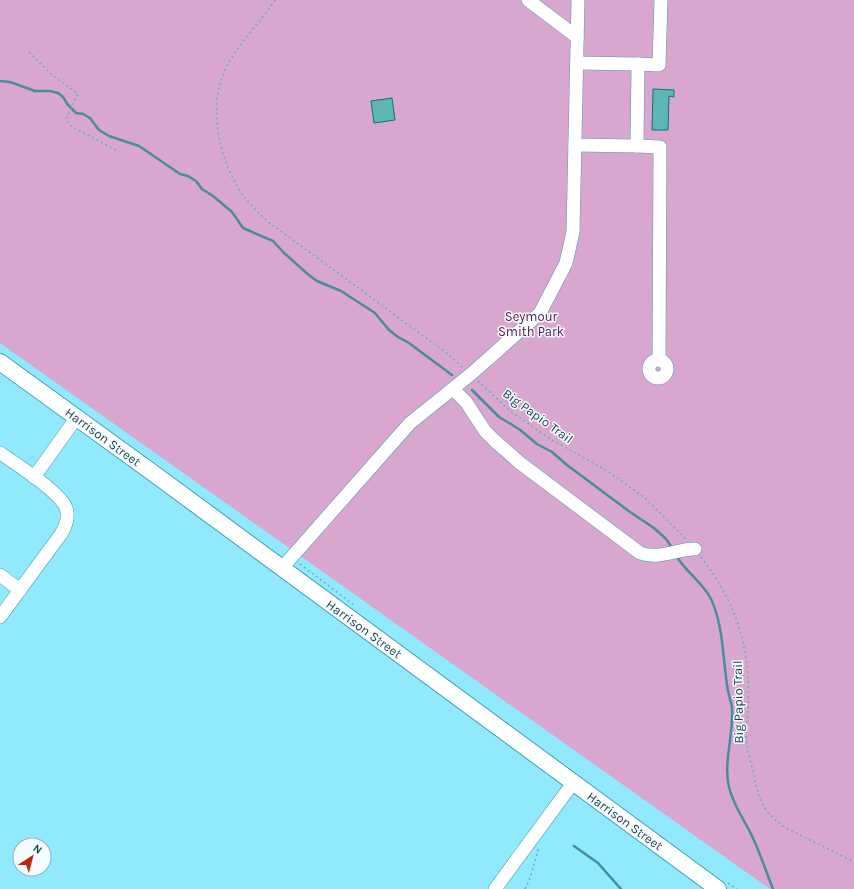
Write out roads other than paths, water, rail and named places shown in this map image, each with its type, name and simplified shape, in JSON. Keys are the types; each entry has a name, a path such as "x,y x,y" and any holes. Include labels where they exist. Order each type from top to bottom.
{"main road":[{"name":"Harrison Street","path":"3,366 77,417 718,889"}],"street":[{"path":"528,0 577,37"},
{"path":"282,568 410,423 471,374 540,313 566,263 573,232 578,0"},
{"path":"577,63 659,65 661,0"},
{"path":"637,146 638,64"},
{"path":"575,145 660,147 659,360"},
{"path":"453,389 466,402 485,431 520,463 640,553 648,556 677,552 685,549 695,549"},
{"path":"34,478 77,417"},
{"path":"0,453 57,494 67,510 66,523 63,531 0,618"},
{"path":"0,575 20,590"},
{"path":"495,889 573,783"}],"waterway":[{"path":"0,81 10,82 35,91 50,91 58,93 76,113 83,114 90,118 99,130 109,136 139,146 180,174 188,176 196,181 202,189 232,212 243,228 273,241 310,276 317,281 341,291 375,313 389,330 452,375"},
{"path":"472,390 499,417 519,429 537,444 552,452 630,512 654,528 666,539 673,549"},
{"path":"677,557 708,593 718,619 727,688 732,708 732,728 727,778 731,794 755,842 773,889"},
{"path":"574,846 598,863 621,889"}],"park label":[{"name":"Seymour Smith Park","path":"531,324"}]}
